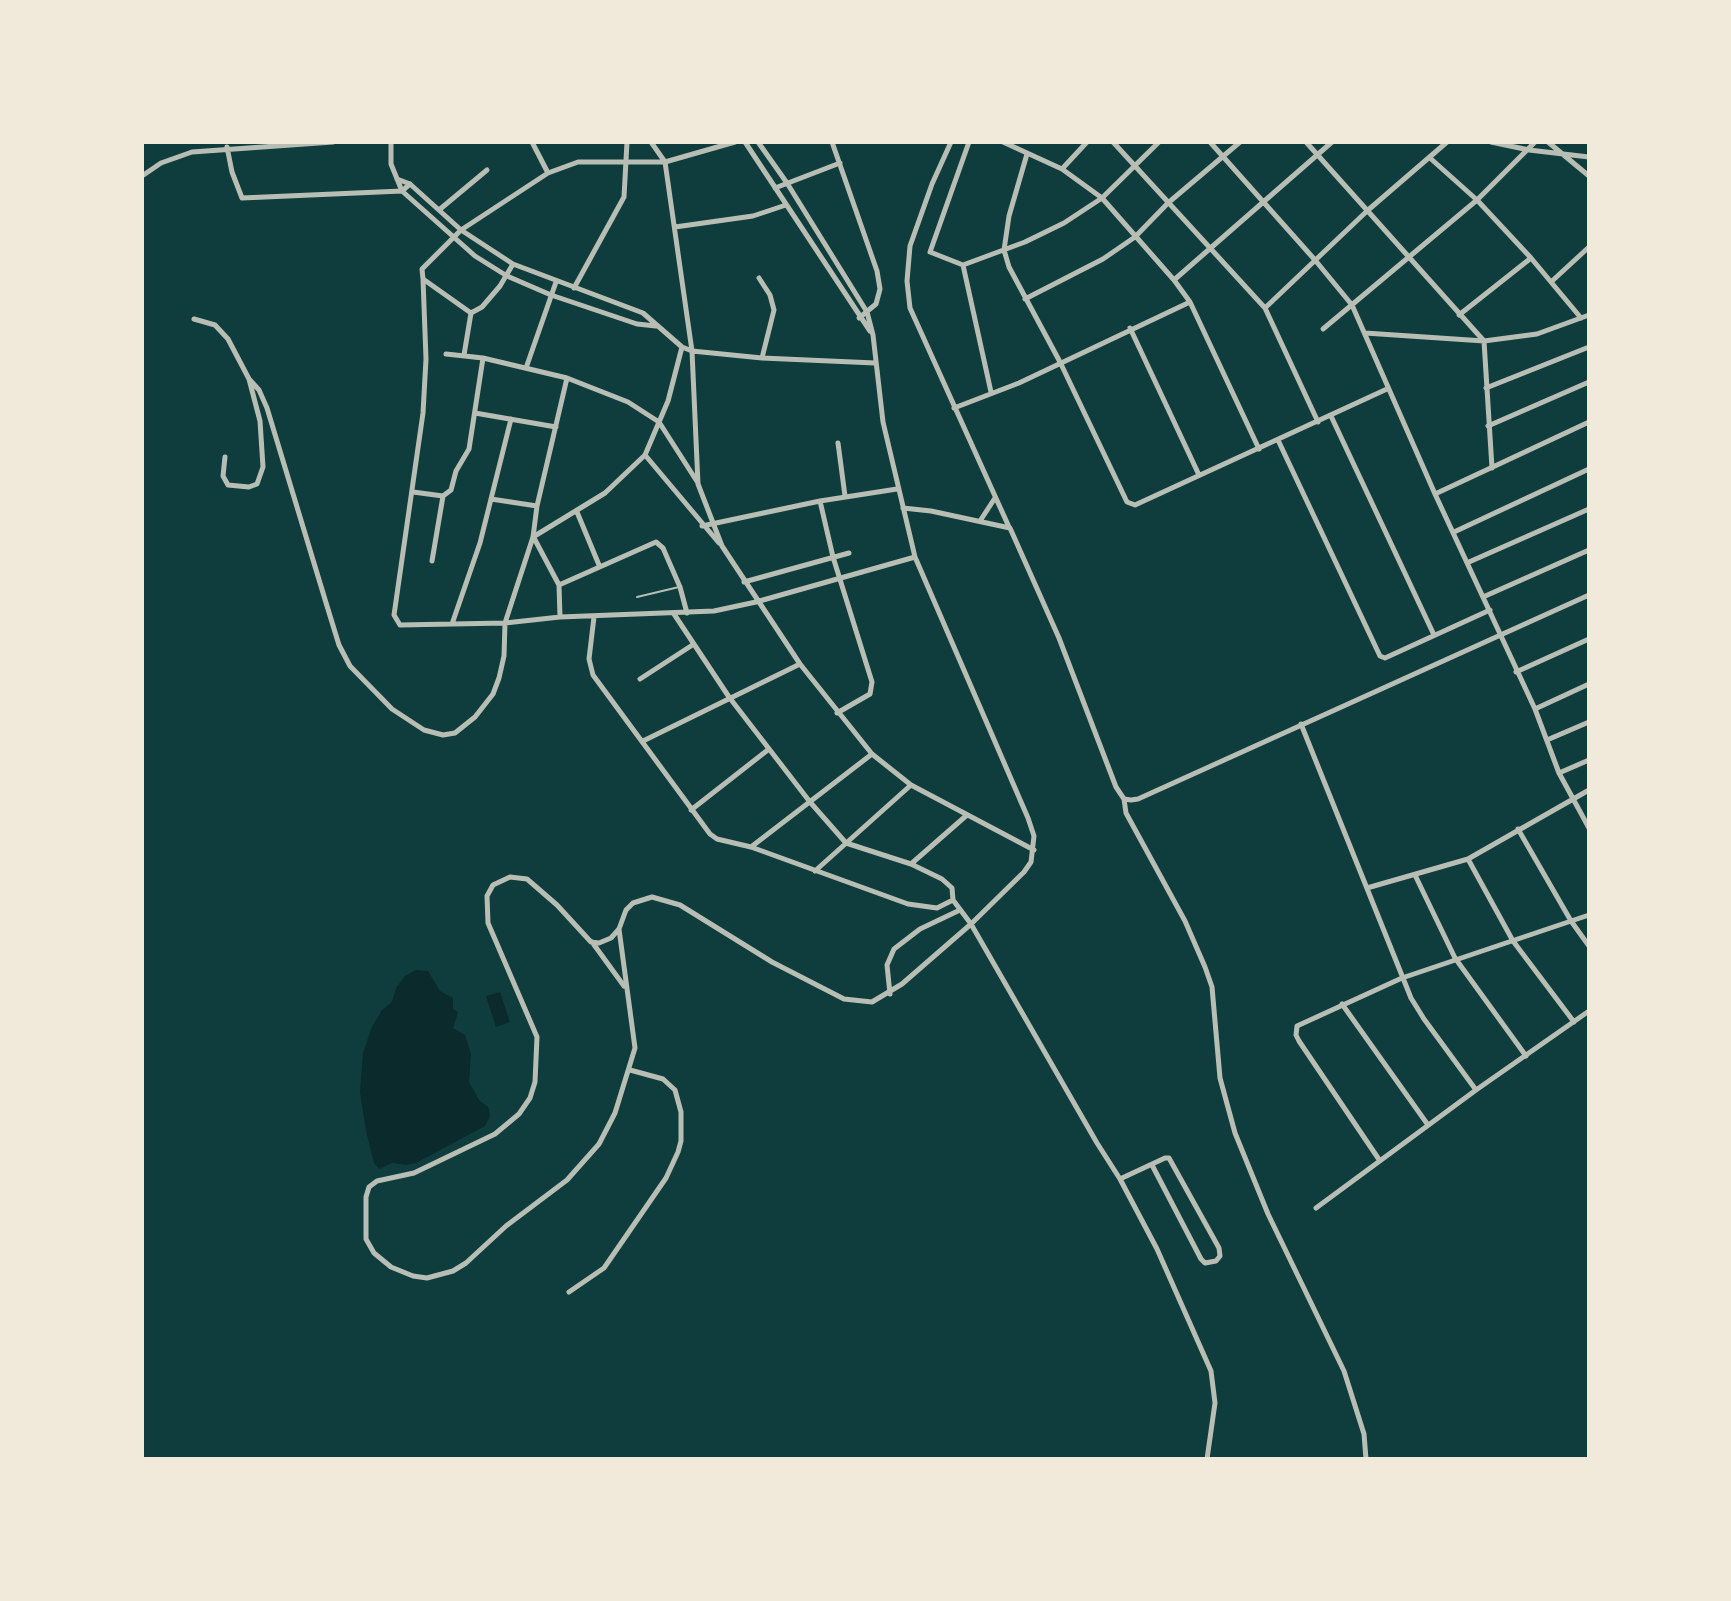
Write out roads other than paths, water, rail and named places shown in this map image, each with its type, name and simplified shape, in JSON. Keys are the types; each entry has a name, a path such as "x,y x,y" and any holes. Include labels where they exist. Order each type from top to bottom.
{"street":[{"path":"142,176 175,156 227,147 333,142"},
{"path":"391,142 391,164 402,191 453,238 507,276 551,295 637,324 656,326"},
{"path":"532,142 548,173"},
{"path":"574,288 624,197 627,142"},
{"path":"651,142 665,162 675,227 692,351 698,484"},
{"path":"735,142 665,162 578,162 548,173 461,230 425,265 425,384 413,492 394,615 397,622 405,625 505,623 560,617 714,611 915,557"},
{"path":"745,142 873,335"},
{"path":"591,942 607,941 619,929 626,910 633,903 652,897 680,905 772,962 844,999 872,1002 890,994 971,924 1024,872 1034,850 1034,836 1028,818 915,557 883,422 873,335 867,312 758,142"},
{"path":"832,142 879,281 879,300 859,318"},
{"path":"951,142 910,246 907,281 910,308 1059,638 1116,787 1124,799 1126,813 1185,921 1205,967 1212,987 1220,1078 1242,1154 1344,1371 1364,1434 1366,1459"},
{"path":"969,142 930,252 963,265 1056,227 1102,198 1159,142"},
{"path":"1003,142 1062,169 1102,198 1174,280 1190,302 1259,449"},
{"path":"1062,169 1087,142"},
{"path":"1113,142 1265,308 1318,422"},
{"path":"1210,142 1352,305 1387,389 1535,709 1559,773 1589,828"},
{"path":"1025,299 1084,270 1135,237 1168,203 1240,142"},
{"path":"1306,142 1484,341 1492,468"},
{"path":"1174,280 1332,142"},
{"path":"1265,308 1367,211 1447,142"},
{"path":"1491,142 1589,157"},
{"path":"1323,329 1477,200 1535,142"},
{"path":"1548,142 1589,176"},
{"path":"227,147 242,198 402,191 410,184"},
{"path":"1027,154 1009,216 1004,250 1009,267 1060,362 1123,498 1132,505 1387,389"},
{"path":"1430,158 1477,200 1581,318"},
{"path":"775,188 840,163"},
{"path":"439,210 487,170"},
{"path":"397,179 410,184 461,230 513,264 643,313 682,347 692,351 762,358 875,363"},
{"path":"675,227 753,216 786,205"},
{"path":"816,249 825,243"},
{"path":"1551,282 1589,247"},
{"path":"1459,315 1531,258"},
{"path":"471,313 482,307 513,264"},
{"path":"963,265 991,393"},
{"path":"423,278 471,313"},
{"path":"759,278 770,295 774,310 762,358"},
{"path":"526,368 556,282"},
{"path":"849,303 859,297"},
{"path":"598,310 602,298"},
{"path":"954,408 1019,383 1190,302"},
{"path":"464,355 471,313"},
{"path":"1365,333 1484,341 1537,334 1589,315"},
{"path":"194,319 215,325 221,331 249,379 259,390 327,606 350,666 383,702 435,735 455,733 475,717 493,694 504,656 505,623 533,537 537,506 567,378"},
{"path":"1130,328 1199,475"},
{"path":"533,537 577,512 619,481 645,455 672,389 682,347"},
{"path":"1486,388 1589,347"},
{"path":"446,354 483,358 567,378 607,392 659,422 698,484 722,546 756,602 837,713 872,754 911,785 1034,850"},
{"path":"432,561 443,496 451,490 456,471 469,449 483,358"},
{"path":"225,457 223,476 228,485 249,487 260,480 263,467 262,434 249,379"},
{"path":"1488,426 1589,382"},
{"path":"475,413 556,427"},
{"path":"1331,416 1434,635"},
{"path":"452,624 480,543 511,419"},
{"path":"1435,494 1589,422"},
{"path":"1278,440 1380,656 1385,658 1490,610"},
{"path":"838,443 845,496"},
{"path":"645,455 722,546"},
{"path":"1454,532 1589,469"},
{"path":"702,526 845,496 897,489"},
{"path":"413,492 443,496"},
{"path":"980,521 996,497"},
{"path":"491,499 537,506"},
{"path":"820,501 833,557 872,682 872,689 865,698 837,713"},
{"path":"903,508 1010,528"},
{"path":"1469,562 1589,509"},
{"path":"577,512 599,565"},
{"path":"533,537 559,585 560,617"},
{"path":"559,585 653,542 663,548 680,587 687,613"},
{"path":"1483,597 1589,550"},
{"path":"744,582 849,553"},
{"path":"1124,799 1138,799 1589,595"},
{"path":"674,614 729,697 810,802 846,843 911,864 948,883 954,894 953,900 971,924 1120,1179 1157,1249 1211,1371 1215,1403 1207,1459"},
{"path":"594,617 589,659 593,675 704,828 717,839 751,847 918,907 937,908 953,900"},
{"path":"1516,672 1589,639"},
{"path":"640,679 694,644"},
{"path":"643,741 800,664"},
{"path":"1535,709 1589,684"},
{"path":"1547,740 1589,722"},
{"path":"1301,724 1402,978 1424,1019 1476,1090"},
{"path":"691,810 769,749"},
{"path":"751,847 872,754"},
{"path":"1559,773 1589,760"},
{"path":"815,871 911,785"},
{"path":"1367,888 1468,859 1589,790"},
{"path":"911,864 967,815"},
{"path":"1518,829 1571,921 1589,946"},
{"path":"1468,859 1513,941 1574,1022"},
{"path":"1415,875 1455,958 1526,1056"},
{"path":"619,929 635,1036 630,1070 609,1128 582,1165 550,1194 506,1226 466,1263 438,1276 413,1276 391,1267 374,1253 365,1233 369,1187 377,1181 414,1173 495,1134 519,1114 530,1098 535,1082 537,1037 493,937 486,912 493,885 510,877 527,879 568,916 627,989"},
{"path":"890,994 887,965 894,949 920,929 960,910"},
{"path":"1380,1161 1299,1041 1297,1026 1402,978 1589,915"},
{"path":"1342,1004 1428,1125"},
{"path":"1316,1208 1589,1011"},
{"path":"569,1292 604,1268 666,1178 678,1152 681,1112 675,1090 663,1079 630,1070"},
{"path":"1120,1179 1165,1158 1169,1158 1219,1248 1220,1256 1216,1261 1205,1263 1201,1259 1152,1165"}],"lane":[{"path":"637,597 680,587"}],"water":[{"path":"416,970 428,971 440,991 453,998 453,1009 458,1012 453,1028 465,1035 471,1054 469,1082 479,1100 489,1108 490,1116 485,1126 416,1163 392,1163 379,1169 374,1163 366,1131 360,1092 363,1053 371,1029 382,1010 392,1002 396,988 405,976"},
{"path":"500,992 510,1022 496,1027 486,996"}]}
